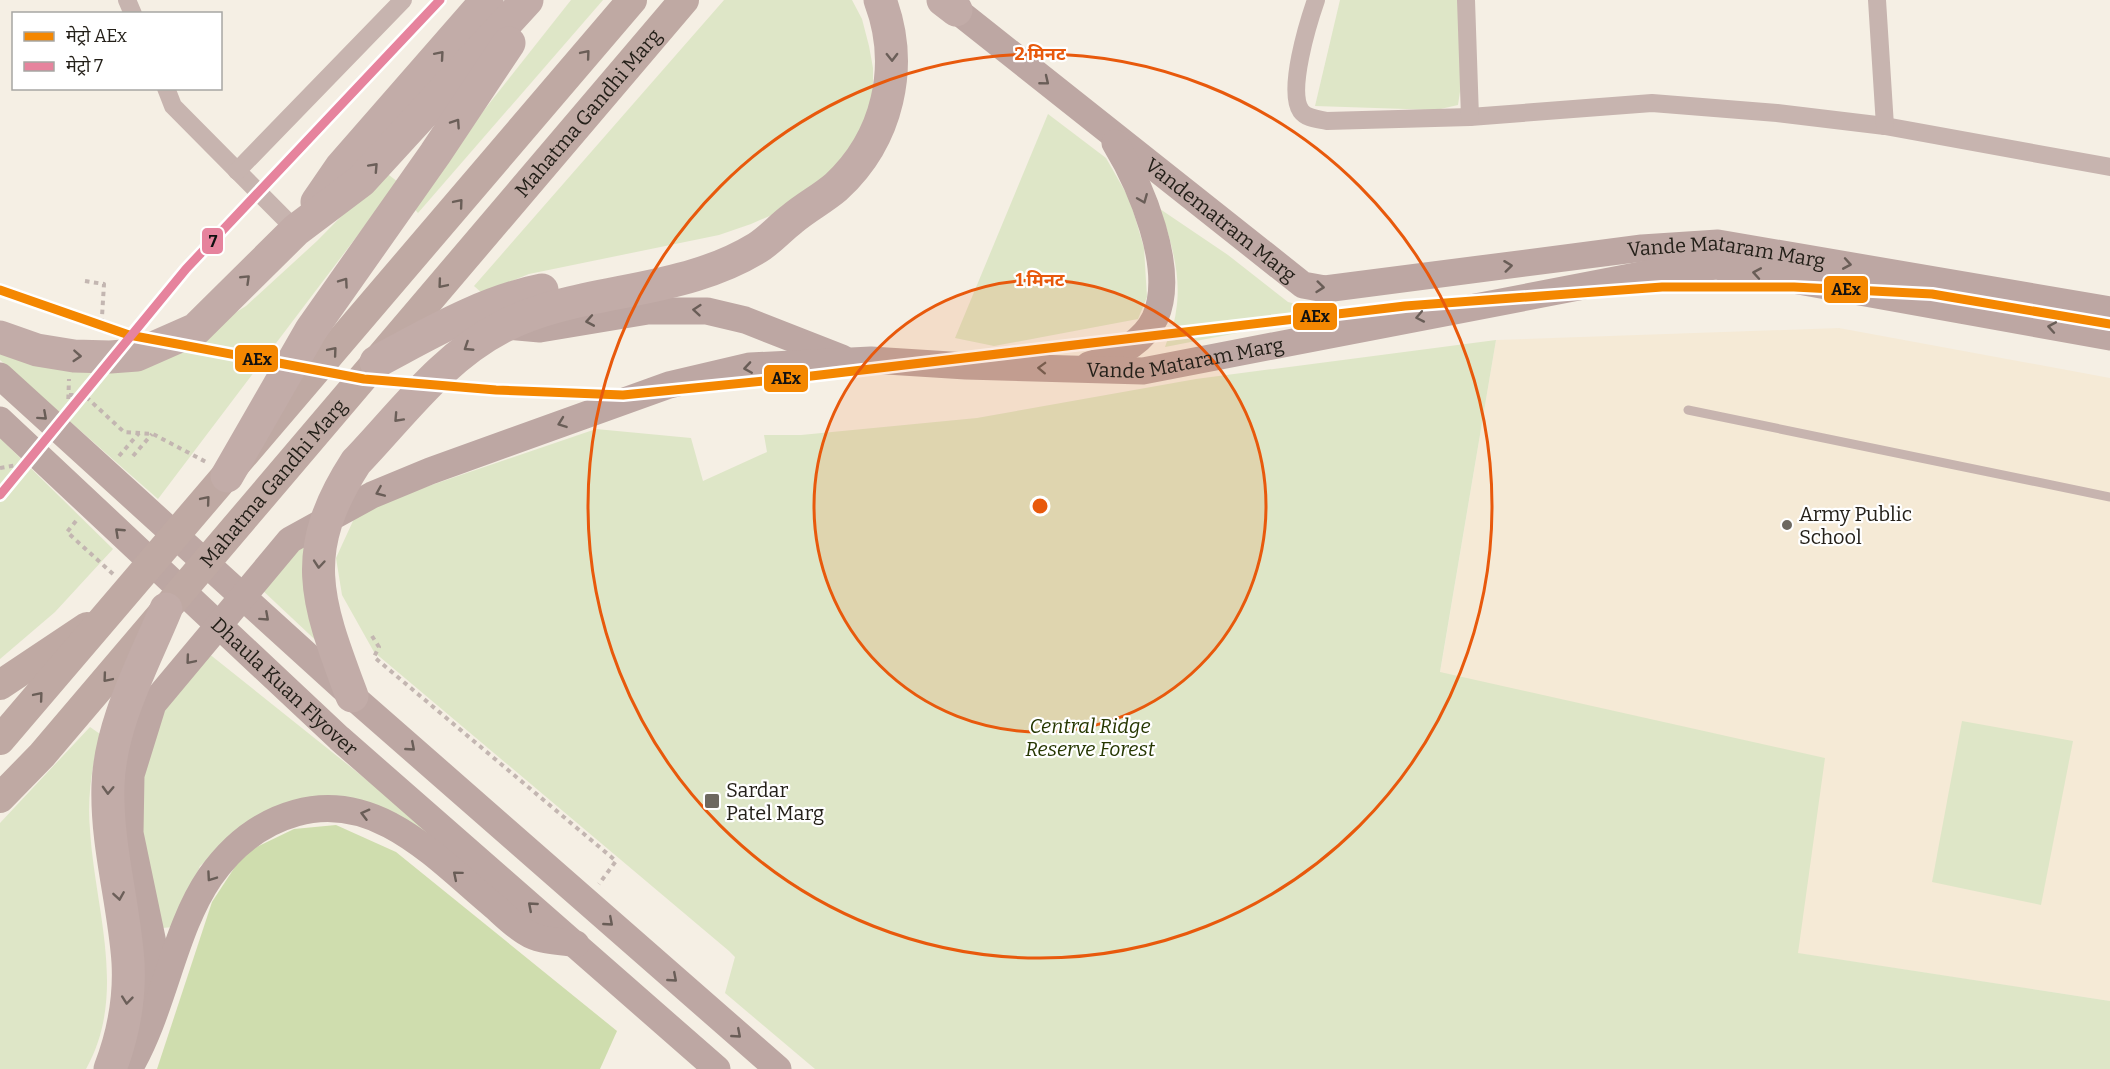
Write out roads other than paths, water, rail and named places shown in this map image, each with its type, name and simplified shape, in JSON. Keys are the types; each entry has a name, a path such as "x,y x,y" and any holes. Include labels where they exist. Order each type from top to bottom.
{"highway":[{"path":"296,230 341,167 487,0"},
{"path":"0,338 37,350 100,357 137,355 195,329 296,230 361,181 527,0"},
{"path":"227,476 310,330 435,154 538,0"},
{"path":"376,362 462,317 525,294 623,275 714,251 793,217 817,202 846,177 870,146 880,125 891,84 892,56 890,36 880,0"},
{"path":"352,696 326,626 318,578 320,554 329,516 351,470 448,362 504,326 560,304 696,275 757,248 793,217"},
{"path":"110,1069 123,1027 128,974 126,942 110,833 109,766 116,733 166,609"}],"main road":[{"name":"Mahatma Gandhi Marg","path":"0,740 632,0"},
{"name":"Mahatma Gandhi Marg","path":"0,798 42,755 684,0"},
{"name":"Vandematram Marg","path":"949,3 1303,285 1325,289 1450,273"},
{"path":"1076,369 1120,353 1138,339 1155,317 1160,295 1159,263 1148,210 1133,175 1106,129"},
{"name":"Vande Mataram Marg","path":"1450,273 1642,248 1718,243 2110,310"},
{"name":"Vande Mataram Marg","path":"860,360 966,366 1143,371 1646,274 1716,266 2110,337"},
{"path":"504,326 540,329 648,311 707,311 745,320 860,360"},
{"path":"145,1035 157,962 130,833 131,775 153,704 290,540 372,495 430,471 669,385 750,366 860,360"},
{"name":"Dhaula Kuan Flyover","path":"0,376 352,696 778,1069"},
{"name":"Dhaula Kuan Flyover","path":"0,420 339,738 577,944 680,1036 710,1067"},
{"path":"0,685 68,638 107,616"},
{"path":"129,1069 164,993 188,920 211,877 232,852 252,834 270,823 299,812 340,809 371,815 390,823 416,841 527,934 577,944"}],"street":[{"path":"237,171 403,0"},
{"path":"1316,0 1295,86 1296,102 1302,113 1327,121 1470,117 1652,103 1777,113 1885,126 2110,167"},
{"path":"1466,0 1470,117"},
{"path":"1877,0 1885,126"},
{"path":"167,90 173,106 296,230"}],"lane":[{"path":"1688,410 2110,497"}],"metro line":[{"name":"7","path":"0,495 186,269 440,0"},
{"name":"AEx","path":"0,290 129,335 364,379 496,390 623,395 803,377 1405,306 1662,287 1794,287 1932,294 2110,324"}],"place":[{"name":"Army Public School","path":"1787,525"},
{"name":"Sardar Patel Marg","path":"712,801"}],"park label":[{"name":"Central Ridge Reserve Forest","path":"1090,738"}]}
